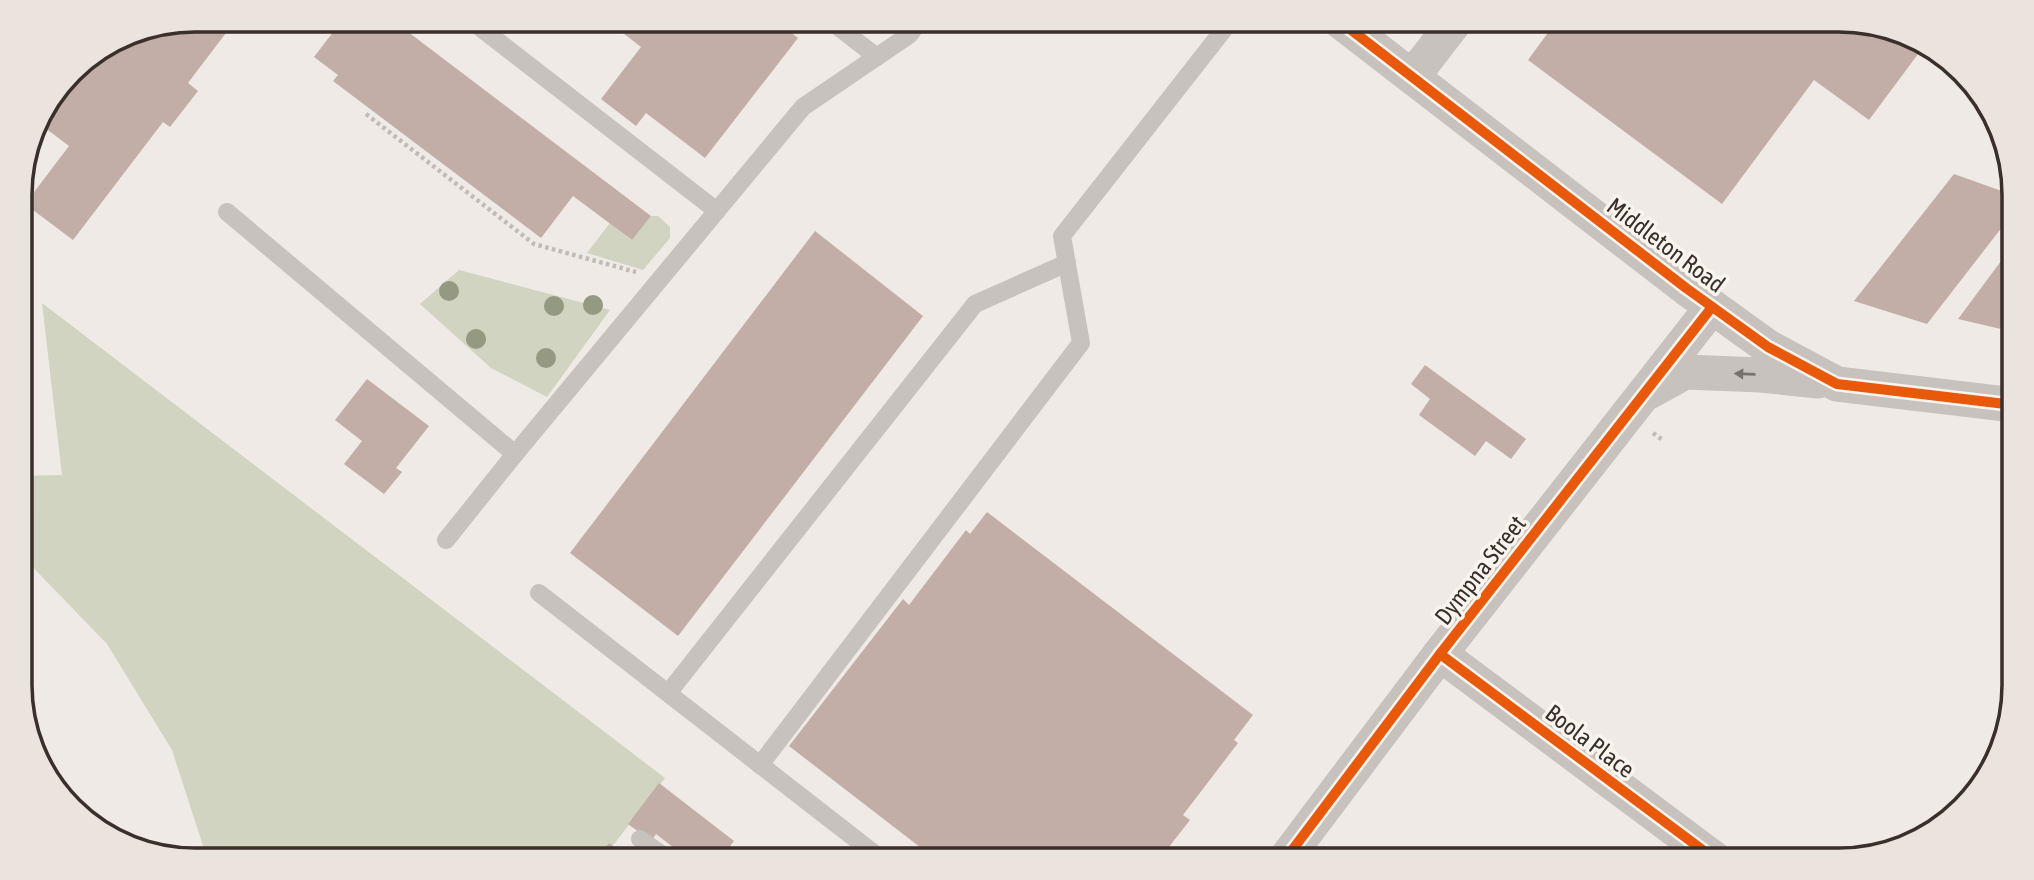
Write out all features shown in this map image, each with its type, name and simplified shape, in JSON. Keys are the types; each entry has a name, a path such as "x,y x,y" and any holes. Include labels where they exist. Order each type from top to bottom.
{"street":[{"name":"Middleton Road","path":"1354,32 1712,307 1768,347 1838,384"},
{"path":"1413,76 1447,32"},
{"name":"Dympna Street","path":"1293,848 1440,654 1712,307"},
{"name":"Middleton Road","path":"1643,396 1685,372 1761,375 2002,404"},
{"name":"Boola Place","path":"1440,654 1700,848"}],"lane":[{"path":"485,32 717,211"},
{"path":"845,32 877,57"},
{"path":"446,540 803,107 911,32"},
{"path":"760,765 1081,343 1062,236 1222,32"},
{"path":"227,212 515,454"},
{"path":"669,692 975,304 1067,263"},
{"path":"539,593 867,848"},
{"path":"640,839 653,848"}],"path":[{"path":"366,114 534,244 647,275"}],"green space":[{"path":"651,216 658,216 670,227 670,238 643,270 587,253 610,223 631,240"},
{"path":"459,270 610,310 547,397 491,368 420,304"},
{"path":"42,303 665,778 611,848 204,848 172,750 107,644 32,566 32,476 62,475"}],"building":[{"path":"227,32 188,83 198,91 170,127 163,122 73,240 32,209 32,195 69,146 46,128 65,95 95,65 123,48 153,37 174,33"},
{"path":"333,32 408,32 651,216 632,240 573,196 541,238 333,81 338,75 314,57"},
{"path":"622,32 790,32 798,38 705,158 646,113 636,126 601,99 641,47"},
{"path":"1548,32 1850,32 1892,40 1919,52 1869,120 1814,80 1722,204 1528,60"},
{"path":"1954,174 2002,191 2002,227 1927,324 1854,301"},
{"path":"815,231 923,316 678,636 570,553"},
{"path":"2002,260 2002,329 1958,319"},
{"path":"1425,365 1526,439 1511,459 1486,441 1475,456 1419,415 1430,399 1411,384"},
{"path":"367,379 429,426 396,468 402,472 384,494 344,464 362,441 335,420"},
{"path":"987,512 1253,715 1234,740 1238,743 1183,815 1190,820 1168,848 921,848 789,746 903,599 909,605 966,530 970,534"},
{"path":"659,783 734,841 729,848 674,848 656,834 651,841 628,824"}],"cycle path":[{"path":"1354,32 1686,288 1768,347 1837,384 2002,404"},
{"path":"1294,848 1440,654 1712,307"},
{"path":"1440,654 1700,848"}]}
